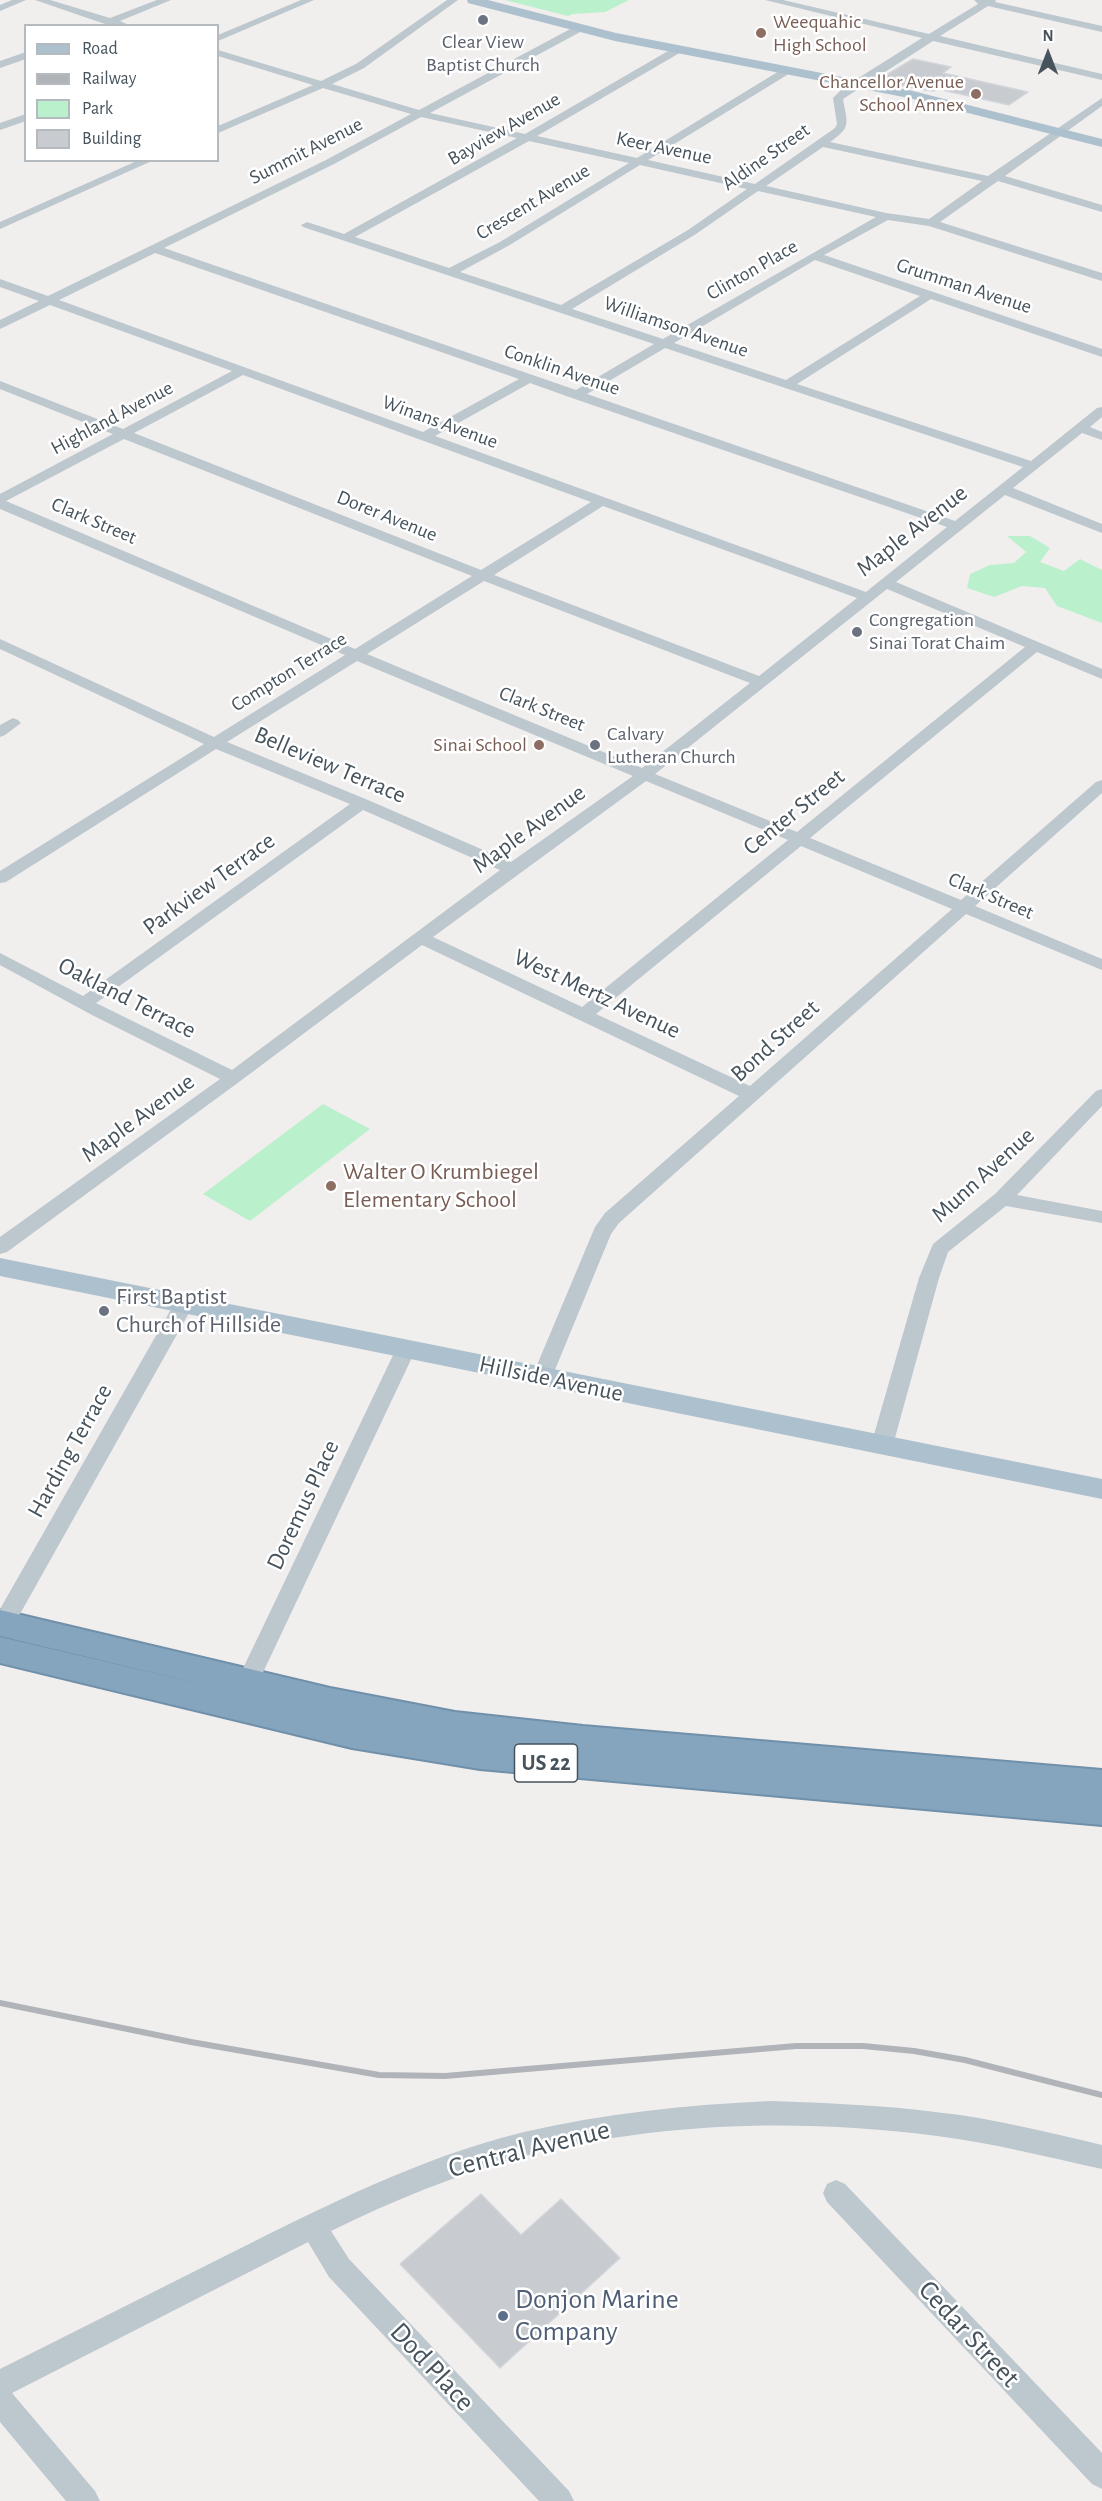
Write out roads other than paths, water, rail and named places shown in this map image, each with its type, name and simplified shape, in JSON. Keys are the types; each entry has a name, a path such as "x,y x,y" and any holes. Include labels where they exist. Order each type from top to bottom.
{"highway":[{"name":"US 22","path":"1,1632 398,1716 528,1735 1102,1784"},
{"name":"US 22","path":"1,1632 341,1731 469,1754 567,1765 1102,1810"}],"main road":[{"path":"473,0 578,29 856,83 1060,130 1102,143"},
{"name":"Hillside Avenue","path":"0,1267 1102,1489"}],"street":[{"path":"0,8 21,0"},
{"path":"40,0 120,24"},
{"path":"105,24 166,0"},
{"path":"219,38 309,0"},
{"path":"219,130 360,66 453,0"},
{"path":"770,0 1102,77"},
{"path":"975,0 990,1 1102,27"},
{"name":"Aldine Street","path":"562,310 692,232 840,130 842,124 838,98 856,83 990,1"},
{"name":"Summit Avenue","path":"0,325 330,162 578,29"},
{"name":"Bayview Avenue","path":"345,238 462,175 680,49"},
{"name":"Keer Avenue","path":"219,53 420,114 886,216 931,223 1102,277"},
{"path":"0,65 24,56"},
{"name":"Crescent Avenue","path":"451,272 504,244 788,70"},
{"path":"931,223 1102,101"},
{"path":"2,124 24,118"},
{"path":"2,124 24,130"},
{"path":"821,143 993,178 1102,209"},
{"path":"124,162 136,166"},
{"path":"0,226 145,162"},
{"name":"Clinton Place","path":"577,396 886,216"},
{"name":"Williamson Avenue","path":"307,225 1033,466"},
{"name":"Conklin Avenue","path":"155,249 956,526"},
{"name":"Grumman Avenue","path":"814,256 1102,353"},
{"name":"Winans Avenue","path":"0,283 867,597"},
{"path":"786,385 928,296"},
{"name":"Highland Avenue","path":"0,501 242,371"},
{"path":"424,437 528,379"},
{"name":"Dorer Avenue","path":"0,385 761,682"},
{"name":"Maple Avenue","path":"0,1247 233,1078 512,869 645,774 1102,411"},
{"path":"1080,428 1102,436"},
{"path":"1003,489 1102,529"},
{"name":"Clark Street","path":"0,501 356,655 1102,965"},
{"name":"Compton Terrace","path":"0,878 601,501"},
{"path":"885,583 1102,674"},
{"name":"Belleview Terrace","path":"0,643 215,743 362,803 512,869"},
{"name":"Center Street","path":"584,1015 1035,646"},
{"name":"Bond Street","path":"542,1377 606,1224 1102,785"},
{"name":"Parkview Terrace","path":"84,1003 362,803"},
{"name":"West Mertz Avenue","path":"422,938 751,1094"},
{"name":"Oakland Terrace","path":"0,958 233,1078"},
{"path":"0,979 17,968"},
{"name":"Munn Avenue","path":"882,1445 929,1278 940,1249 1002,1199 1102,1095"},
{"path":"1002,1199 1102,1217"},
{"name":"Harding Terrace","path":"1,1632 184,1304"},
{"name":"Doremus Place","path":"247,1683 406,1349"},
{"name":"Central Avenue","path":"0,2384 314,2225 410,2182 478,2158 580,2133 696,2116 796,2112 906,2119 997,2133 1102,2157"},
{"name":"Cedar Street","path":"836,2193 1102,2474"},
{"name":"Dod Place","path":"314,2225 339,2268 559,2501"},
{"path":"0,2400 85,2501"}],"railway":[{"path":"0,2003 191,2042 379,2075 445,2076 796,2046 863,2046 914,2051 965,2060 1102,2095"}],"place":[{"name":"Clear View Baptist Church","path":"483,20"},
{"name":"Weequahic High School","path":"761,33"},
{"name":"Chancellor Avenue School Annex","path":"976,94"},
{"name":"Congregation Sinai Torat Chaim","path":"857,632"},
{"name":"Sinai School","path":"539,745"},
{"name":"Calvary Lutheran Church","path":"595,745"},
{"name":"Walter O Krumbiegel Elementary School","path":"331,1186"},
{"name":"First Baptist Church of Hillside","path":"104,1311"},
{"name":"Donjon Marine Company","path":"503,2316"}]}
